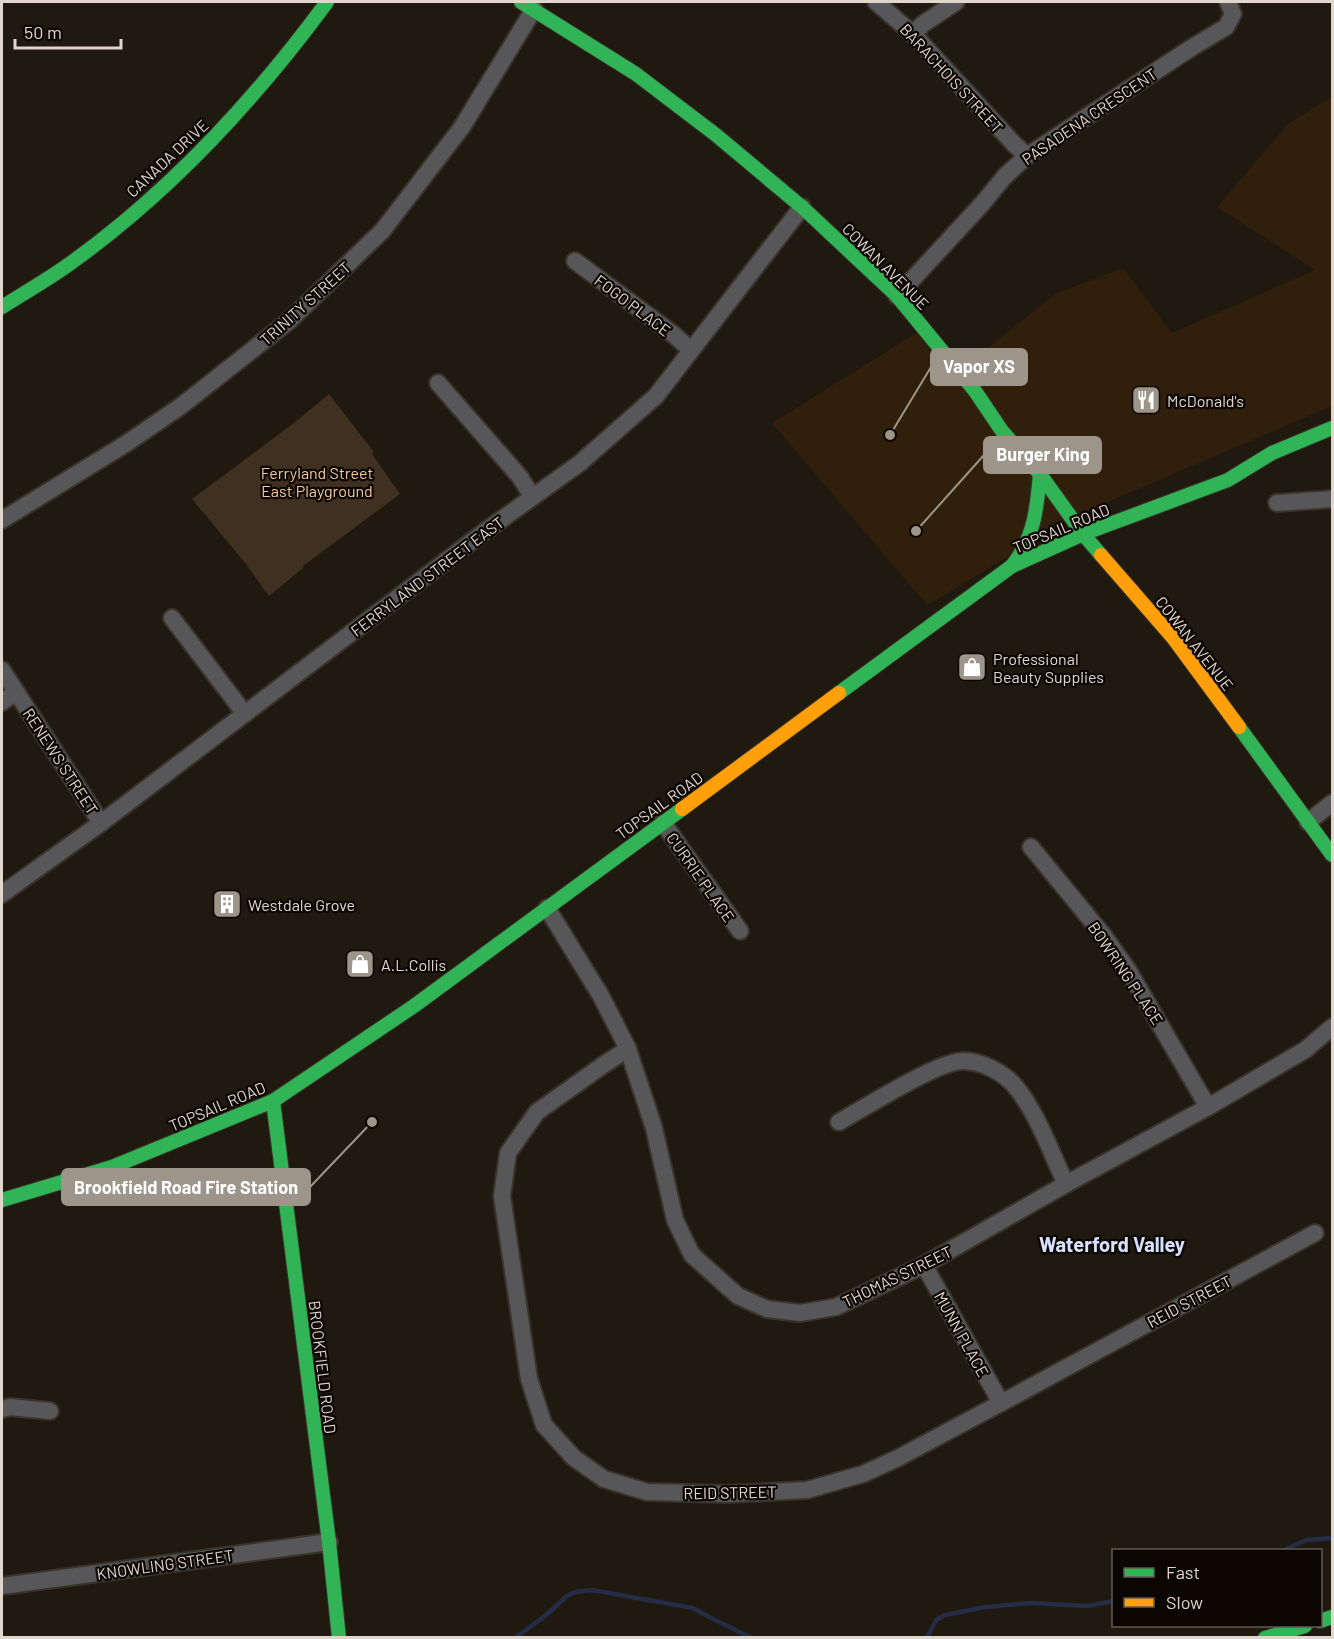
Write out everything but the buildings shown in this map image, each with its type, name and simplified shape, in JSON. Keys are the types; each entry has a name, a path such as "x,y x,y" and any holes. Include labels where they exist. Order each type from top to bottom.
{"main road":[{"name":"CANADA DRIVE","path":"2,307 78,258 183,168 213,139 282,63 327,2"},
{"name":"COWAN AVENUE","path":"527,5 636,74 716,135 802,207 897,296 975,391 1002,431 1040,474 1083,534 1174,639 1332,855"},
{"name":"TOPSAIL ROAD","path":"2,1200 112,1167 273,1101 414,1006 1012,566 1083,534 1228,480 1272,453 1332,428"},
{"path":"1012,566 1024,552 1037,520 1040,474"},
{"name":"BROOKFIELD ROAD","path":"273,1101 339,1638"},
{"path":"1265,1638 1302,1627"}],"street":[{"name":"BARACHOIS STREET","path":"876,2 913,34 1027,156"},
{"path":"913,34 923,24 956,2"},
{"name":"PASADENA CRESCENT","path":"897,296 1005,176 1027,156 1226,27 1233,14 1228,2"},
{"name":"TRINITY STREET","path":"2,520 181,406 289,321 383,230 462,127 527,5"},
{"name":"FERRYLAND STREET EAST","path":"2,894 245,714 532,496 580,463 656,396 802,207"},
{"name":"FOGO PLACE","path":"575,261 691,350"},
{"path":"438,383 520,477 532,496"},
{"path":"1277,502 1332,499"},
{"path":"172,618 245,714"},
{"name":"RENEWS STREET","path":"2,670 101,822"},
{"path":"2,702 16,692"},
{"path":"1308,822 1332,803"},
{"name":"CURRIE PLACE","path":"663,823 740,932"},
{"name":"BOWRING PLACE","path":"1031,847 1104,936 1128,970 1208,1107"},
{"name":"THOMAS STREET","path":"547,908 601,996 628,1049 654,1128 675,1220 692,1255 738,1296 767,1309 800,1313 836,1307 924,1265 1208,1107 1305,1050 1332,1027"},
{"name":"REID STREET","path":"628,1049 537,1112 508,1154 502,1196 529,1379 544,1425 574,1458 604,1479 647,1492 727,1494 807,1490 863,1474 898,1458 1315,1233"},
{"path":"839,1122 934,1070 962,1061 992,1068 1015,1085 1030,1110 1066,1184"},
{"name":"MUNN PLACE","path":"924,1265 1001,1403"},
{"path":"2,1409 10,1407 50,1411"},
{"name":"KNOWLING STREET","path":"2,1586 329,1542"}],"shaded area":[{"path":"1332,97 1332,406 1084,512 927,605 772,423 918,332 949,379 1055,294 1123,268 1172,333 1315,270 1217,207 1289,123"}],"green space":[{"name":"Ferryland Street East Playground","path":"329,394 374,452 372,454 400,494 303,566 269,596 246,564 192,499"}],"waterway":[{"path":"1286,1549 1306,1540 1332,1538"},
{"path":"515,1638 567,1596 575,1592 592,1590 693,1608 752,1638"},
{"path":"927,1638 936,1620 945,1615 986,1607 1031,1603 1088,1606 1112,1601"}],"traffic: fast":[{"path":"2,307 60,271 105,237 175,177 270,75 327,2"},
{"path":"521,2 636,74 716,135 802,207 897,296 975,391 1002,431 1040,474 1101,555"},
{"path":"839,693 1012,566 1083,534 1228,480 1272,453 1332,428"},
{"path":"1012,566 1030,534 1036,511 1040,474"},
{"path":"1239,727 1332,855"},
{"path":"2,1200 112,1167 273,1101 414,1006 682,809"},
{"path":"273,1101 339,1638"},
{"path":"1322,1620 1332,1617"},
{"path":"1265,1638 1302,1627"}],"traffic: slow":[{"path":"1101,555 1174,639 1239,727"},
{"path":"682,809 839,693"}],"place":[{"name":"McDonald's","path":"1146,400"},
{"name":"Vapor XS","path":"890,435"},
{"name":"Burger King","path":"916,531"},
{"name":"Professional Beauty Supplies","path":"972,667"},
{"name":"Westdale Grove","path":"227,904"},
{"name":"A.L.Collis","path":"360,964"},
{"name":"Brookfield Road Fire Station","path":"372,1122"}],"district":[{"name":"Waterford Valley","path":"1112,1244"}]}
